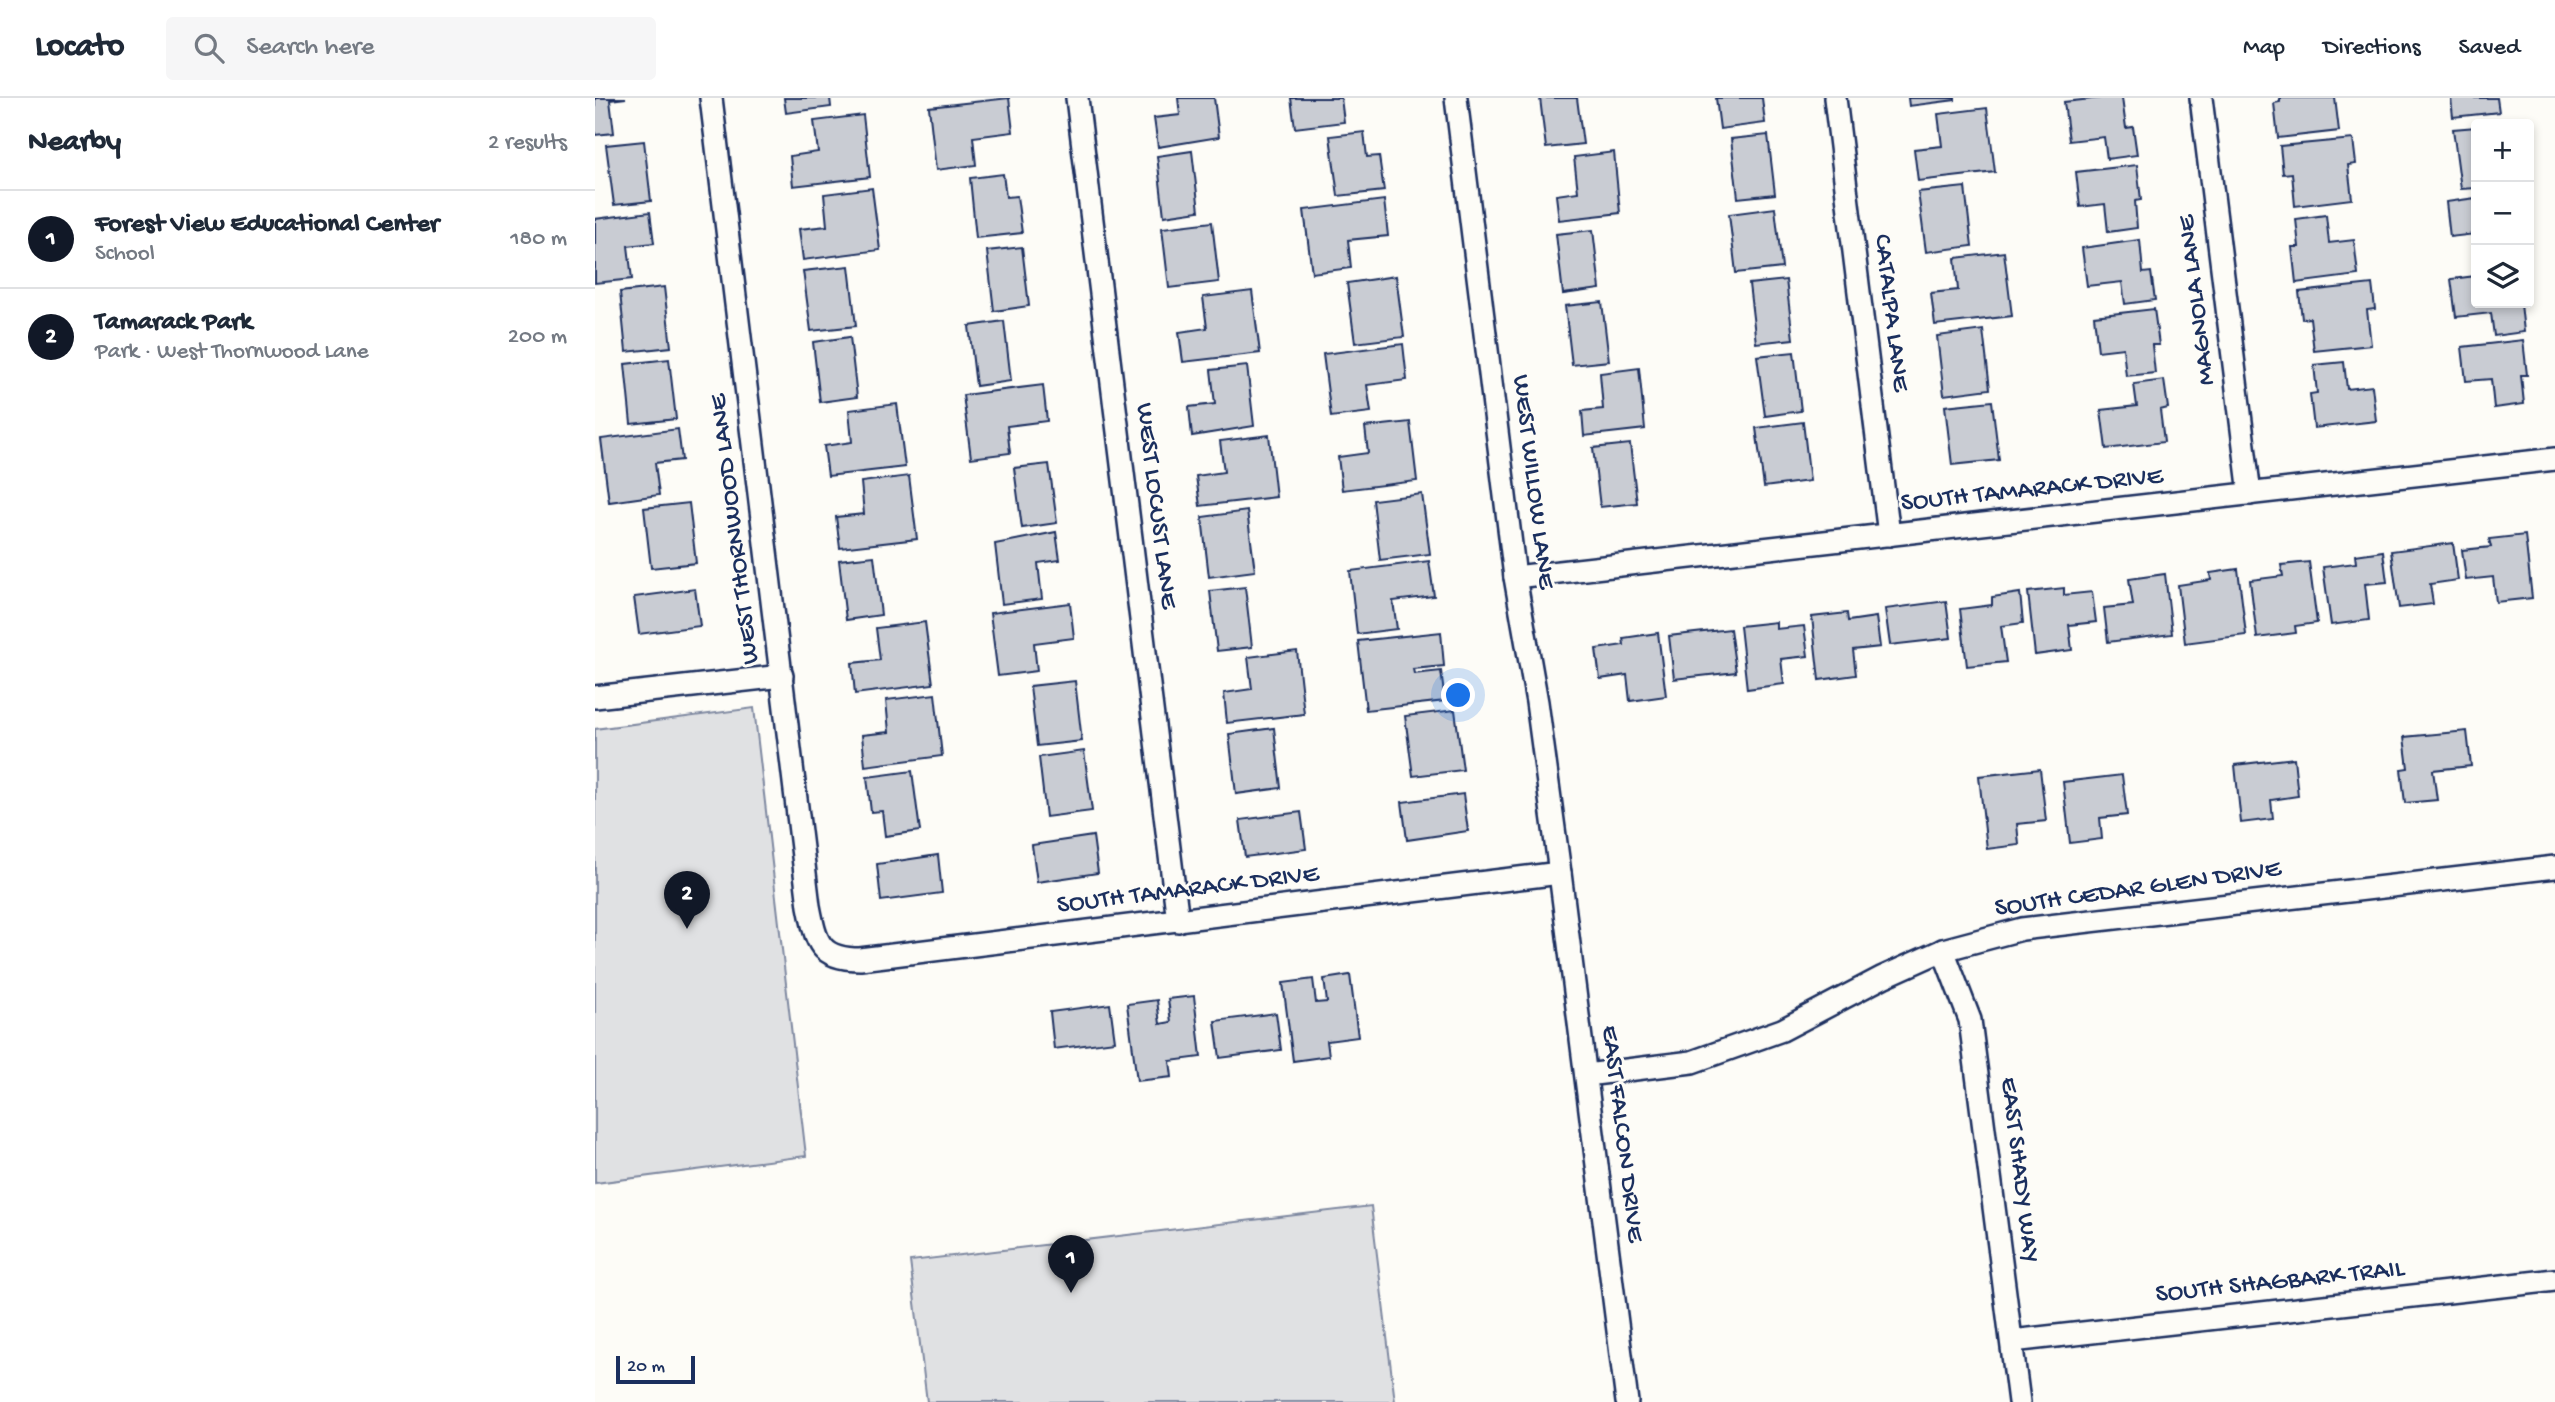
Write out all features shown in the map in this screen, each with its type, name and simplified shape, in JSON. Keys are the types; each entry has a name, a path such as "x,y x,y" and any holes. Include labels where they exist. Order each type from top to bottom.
{"street":[{"name":"WEST THORNWOOD LANE","path":"711,98 809,906 817,939 824,950"},
{"name":"WEST LOCUST LANE","path":"1077,98 1178,921"},
{"name":"WEST WILLOW LANE","path":"1456,98 1515,577 1537,702 1560,873"},
{"name":"CATALPA LANE","path":"1835,98 1889,535"},
{"name":"MAGNOLA LANE","path":"2201,98 2250,494"},
{"name":"SOUTH TAMARACK DRIVE","path":"1515,577 2555,459"},
{"path":"595,697 782,676"},
{"name":"SOUTH CEDAR GLEN DRIVE","path":"1586,1075 1692,1062 1781,1030 1883,976 1943,950 2022,929 2555,867"},
{"name":"SOUTH TAMARACK DRIVE","path":"824,950 845,959 860,959 1560,873"},
{"name":"EAST FALCON DRIVE","path":"1560,873 1627,1402"},
{"name":"EAST SHADY WAY","path":"1943,950 1970,1020 2019,1402"},
{"name":"SOUTH SHAGBARK TRAIL","path":"2012,1341 2555,1280"}],"shaded area":[{"path":"754,708 806,1156 595,1183 595,729"},
{"path":"1371,1206 1395,1402 927,1402 910,1261"}],"building":[{"path":"595,98 626,98 610,100 614,133 595,135"},
{"path":"784,98 830,98 831,107 786,113"},
{"path":"1009,98 1013,132 973,137 976,165 936,170 929,107"},
{"path":"1178,98 1214,98 1219,137 1158,147 1154,118 1180,115"},
{"path":"1291,98 1341,98 1344,122 1295,128"},
{"path":"1540,98 1577,98 1583,144 1546,148"},
{"path":"1716,98 1762,98 1765,123 1720,129"},
{"path":"1908,98 1955,98 1955,100 1909,106"},
{"path":"2122,98 2126,128 2133,127 2137,155 2107,159 2104,137 2069,141 2064,102"},
{"path":"2280,98 2335,98 2339,131 2278,138 2274,103 2280,102"},
{"path":"2451,98 2497,98 2499,112 2453,117"},
{"path":"1987,108 1995,172 1918,181 1914,149 1942,146 1938,114"},
{"path":"863,115 870,177 793,186 790,156 818,152 814,121"},
{"path":"2471,127 2471,188 2461,189 2453,129"},
{"path":"1364,132 1367,157 1379,156 1384,191 1338,196 1330,136"},
{"path":"1768,135 1775,194 1738,198 1731,139"},
{"path":"2353,139 2356,164 2348,165 2352,199 2295,206 2292,173 2283,174 2280,146"},
{"path":"644,141 651,201 614,205 606,145"},
{"path":"1192,151 1199,211 1164,216 1157,156"},
{"path":"1614,152 1620,213 1559,220 1556,195 1578,192 1574,157"},
{"path":"2137,165 2141,200 2135,201 2137,228 2108,232 2105,204 2080,207 2076,172"},
{"path":"1003,174 1006,197 1017,196 1022,233 976,238 970,178"},
{"path":"1965,187 1972,246 1926,252 1918,192"},
{"path":"872,188 880,250 803,260 799,229 827,226 824,194"},
{"path":"2471,199 2471,234 2450,237 2446,202"},
{"path":"1384,200 1388,236 1348,240 1351,268 1312,273 1304,210"},
{"path":"1775,208 1782,268 1736,273 1729,214"},
{"path":"650,212 654,243 628,246 632,279 595,283 595,219"},
{"path":"2326,215 2329,243 2354,240 2358,275 2296,283 2292,247 2299,247 2296,219"},
{"path":"1212,222 1219,282 1169,288 1162,228"},
{"path":"1593,230 1600,289 1563,294 1556,234"},
{"path":"2140,240 2143,273 2151,272 2155,300 2125,304 2122,282 2087,286 2082,248"},
{"path":"1022,247 1029,306 994,311 987,251"},
{"path":"2004,252 2012,316 1935,325 1931,293 1958,290 1955,258"},
{"path":"849,266 856,326 811,331 803,271"},
{"path":"1396,276 1404,337 1355,343 1347,283"},
{"path":"2471,277 2471,308 2521,308 2524,332 2494,336 2491,313 2456,317 2451,279"},
{"path":"1786,280 1793,339 1756,343 1749,284"},
{"path":"2372,284 2375,309 2367,310 2371,345 2314,351 2310,318 2302,319 2299,292"},
{"path":"664,287 671,347 626,352 620,292"},
{"path":"1252,291 1260,353 1183,362 1179,332 1207,328 1203,297"},
{"path":"1602,302 1609,361 1572,365 1565,306"},
{"path":"2154,309 2159,345 2152,345 2155,373 2126,376 2123,348 2098,351 2094,316"},
{"path":"1004,321 1011,381 976,386 969,326"},
{"path":"1983,330 1990,389 1944,395 1937,336"},
{"path":"850,337 857,397 820,402 813,342"},
{"path":"2523,340 2527,375 2521,375 2524,404 2494,408 2491,379 2466,381 2462,347"},
{"path":"1403,344 1407,380 1367,385 1371,412 1331,417 1323,354"},
{"path":"1794,352 1801,411 1765,416 1757,356"},
{"path":"669,359 676,419 631,424 625,364"},
{"path":"2344,362 2347,389 2372,386 2376,421 2314,428 2310,394 2317,393 2314,365"},
{"path":"1247,366 1254,426 1192,436 1189,407 1215,404 1211,370"},
{"path":"1639,368 1645,429 1584,436 1582,411 1603,409 1600,373"},
{"path":"2164,380 2168,408 2160,410 2164,442 2106,449 2101,410 2137,406 2134,384"},
{"path":"1043,385 1047,421 1007,426 1010,453 971,458 963,395"},
{"path":"1992,401 1999,460 1952,465 1945,406"},
{"path":"897,404 905,467 828,476 824,446 852,442 849,410"},
{"path":"1410,422 1417,481 1342,490 1338,457 1368,453 1365,427"},
{"path":"1803,422 1810,481 1764,487 1756,428"},
{"path":"678,429 682,460 655,463 659,495 609,502 601,439"},
{"path":"1269,435 1276,497 1200,506 1196,476 1224,472 1220,441"},
{"path":"1630,444 1637,503 1600,507 1593,448"},
{"path":"1049,464 1057,523 1022,528 1014,468"},
{"path":"909,476 917,539 840,548 836,517 864,514 861,482"},
{"path":"1422,494 1430,554 1380,560 1373,500"},
{"path":"689,503 696,563 651,568 644,508"},
{"path":"1247,511 1255,571 1209,577 1202,517"},
{"path":"1056,532 1060,560 1038,563 1042,599 1002,604 995,544"},
{"path":"2525,535 2532,598 2496,602 2493,577 2466,580 2462,550 2491,547 2489,539"},
{"path":"2453,543 2458,580 2430,584 2433,604 2399,608 2391,551"},
{"path":"2383,551 2387,582 2365,584 2369,620 2331,625 2323,567 2356,563 2355,555"},
{"path":"874,556 881,615 846,620 839,560"},
{"path":"1429,561 1434,596 1393,601 1397,629 1357,634 1350,571"},
{"path":"2309,562 2317,623 2295,626 2296,633 2257,638 2250,580 2283,576 2281,565"},
{"path":"2238,569 2246,635 2185,643 2178,585 2211,580 2210,573"},
{"path":"2165,574 2172,634 2108,642 2104,608 2133,605 2129,579"},
{"path":"1245,587 1252,647 1217,651 1210,591"},
{"path":"2064,588 2064,595 2092,592 2096,622 2069,625 2072,650 2035,655 2028,592"},
{"path":"695,589 700,626 639,634 634,597"},
{"path":"2020,593 2023,623 2001,626 2006,662 1967,666 1960,609 1992,605 1992,597"},
{"path":"1946,601 1951,638 1890,645 1885,609"},
{"path":"1070,603 1074,638 1034,643 1037,671 998,676 990,613"},
{"path":"1847,613 1848,621 1876,617 1880,647 1853,650 1856,675 1819,680 1812,617"},
{"path":"925,622 933,684 855,694 852,663 880,660 876,628"},
{"path":"1776,622 1776,629 1804,626 1808,656 1781,659 1784,684 1747,689 1740,626"},
{"path":"1730,629 1736,672 1674,679 1669,636"},
{"path":"1441,632 1444,666 1413,669 1414,674 1441,671 1445,701 1366,710 1358,641"},
{"path":"1658,633 1666,696 1630,701 1627,675 1600,679 1596,649 1624,645 1623,638"},
{"path":"1297,651 1304,714 1227,723 1224,693 1252,689 1248,657"},
{"path":"1075,681 1082,741 1037,746 1030,686"},
{"path":"935,694 942,756 865,766 862,735 889,732 886,700"},
{"path":"1455,710 1463,770 1413,776 1405,716"},
{"path":"1274,728 1281,788 1236,794 1229,734"},
{"path":"2467,731 2471,766 2433,770 2437,800 2405,803 2401,769 2408,768 2404,737"},
{"path":"1084,751 1092,811 1046,817 1039,757"},
{"path":"2294,758 2298,796 2271,800 2273,819 2241,823 2235,765"},
{"path":"2040,769 2046,821 2017,824 2019,845 1987,849 1979,776"},
{"path":"912,771 920,831 885,836 882,811 871,812 867,777"},
{"path":"2122,775 2127,815 2100,818 2102,839 2070,843 2063,782"},
{"path":"1463,794 1468,831 1407,840 1402,802"},
{"path":"1301,812 1306,849 1245,857 1240,820"},
{"path":"1093,836 1098,873 1037,882 1032,845"},
{"path":"938,855 942,893 881,901 877,864"},
{"path":"1350,975 1358,1037 1327,1041 1329,1056 1293,1061 1283,983 1313,979 1316,1003 1327,1002 1324,979"},
{"path":"1194,996 1201,1057 1170,1061 1172,1077 1137,1081 1127,1004 1157,1000 1160,1024 1171,1022 1168,999"},
{"path":"1110,1004 1115,1041 1054,1049 1050,1012"},
{"path":"1276,1013 1281,1050 1220,1058 1215,1021"}],"place":[{"name":"Tamarack Park","path":"687,929"},
{"name":"Forest View Educational Center","path":"1071,1293"}]}
